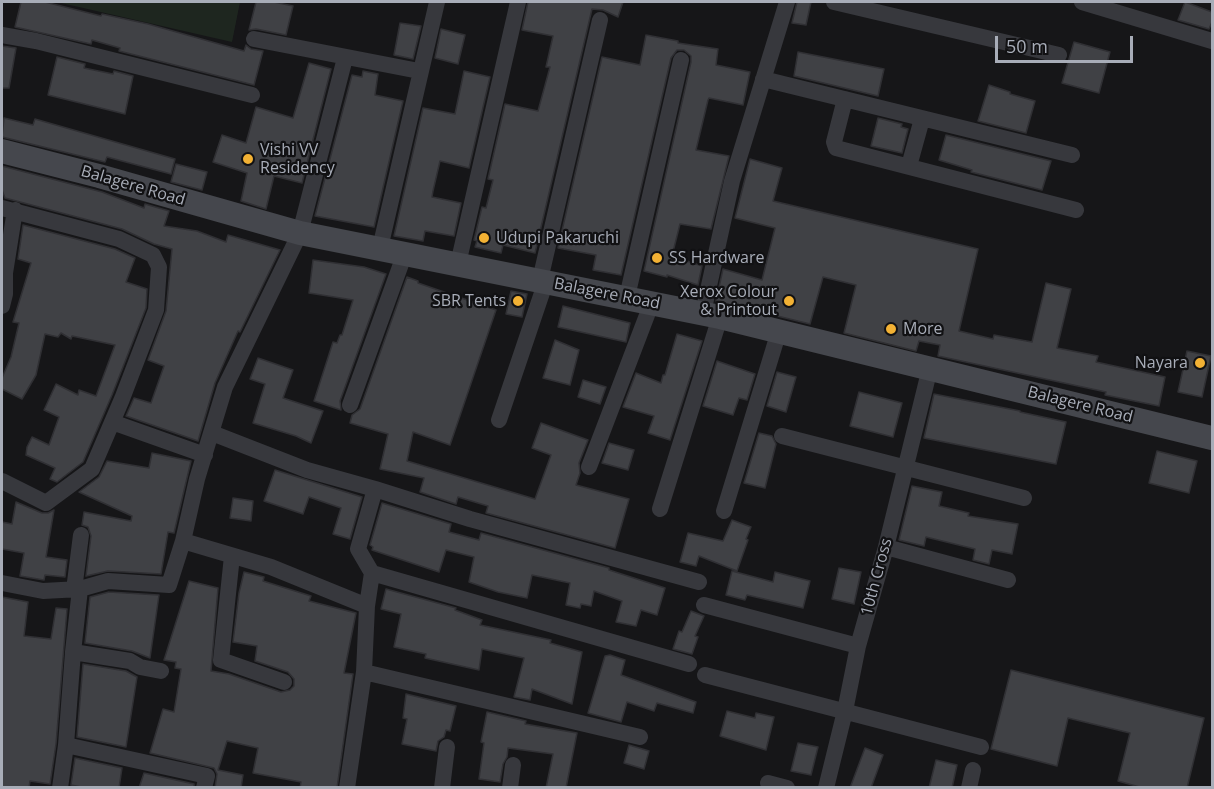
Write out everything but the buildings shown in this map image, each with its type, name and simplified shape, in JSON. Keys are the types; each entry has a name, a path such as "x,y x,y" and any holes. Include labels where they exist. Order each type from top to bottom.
{"street":[{"path":"380,248 436,2"},
{"path":"458,264 518,2"},
{"path":"660,509 711,315 732,181 787,2"},
{"path":"834,2 1059,55"},
{"path":"1082,2 1212,41"},
{"path":"499,420 543,281 600,20"},
{"path":"2,35 36,41 252,95"},
{"path":"254,39 419,71"},
{"path":"2,583 42,591 77,589 108,581 170,585 197,479 225,387 300,233 345,58"},
{"path":"627,297 681,60"},
{"path":"763,79 1072,155"},
{"path":"845,99 834,142 836,148 1076,210"},
{"path":"909,166 922,119"},
{"name":"Balagere Road","path":"2,151 300,233 711,315 1212,438"},
{"path":"2,306 5,294 8,209 119,239 153,255 159,267 156,310 92,469 46,503 2,481"},
{"path":"350,405 405,253"},
{"path":"589,467 652,302"},
{"path":"724,511 779,331"},
{"name":"10th Cross","path":"826,788 858,646 886,547 930,368"},
{"path":"112,422 205,455"},
{"path":"212,433 307,470 470,519 699,582"},
{"path":"782,436 1024,498"},
{"path":"347,788 364,672 367,606 372,573 358,549 375,489"},
{"path":"60,788 66,745 81,535"},
{"path":"183,541 271,567 367,606"},
{"path":"886,547 1008,580"},
{"path":"232,556 221,660 284,682"},
{"path":"372,573 689,664"},
{"path":"705,605 858,646"},
{"path":"73,652 130,661 140,667 161,671"},
{"path":"364,672 640,737"},
{"path":"705,675 981,747"},
{"path":"66,745 207,776 204,788"},
{"path":"442,788 447,747"},
{"path":"510,788 513,765"},
{"path":"969,788 973,770"},
{"path":"768,783 787,788"}],"shaded area":[{"path":"57,2 240,2 232,42"}],"place":[{"name":"Vishi VV Residency","path":"248,159"},
{"name":"Udupi Pakaruchi","path":"484,238"},
{"name":"SS Hardware","path":"657,258"},
{"name":"SBR Tents","path":"518,301"},
{"name":"Xerox Colour & Printout","path":"789,301"},
{"name":"More","path":"891,329"},
{"name":"Nayara","path":"1200,363"}]}
